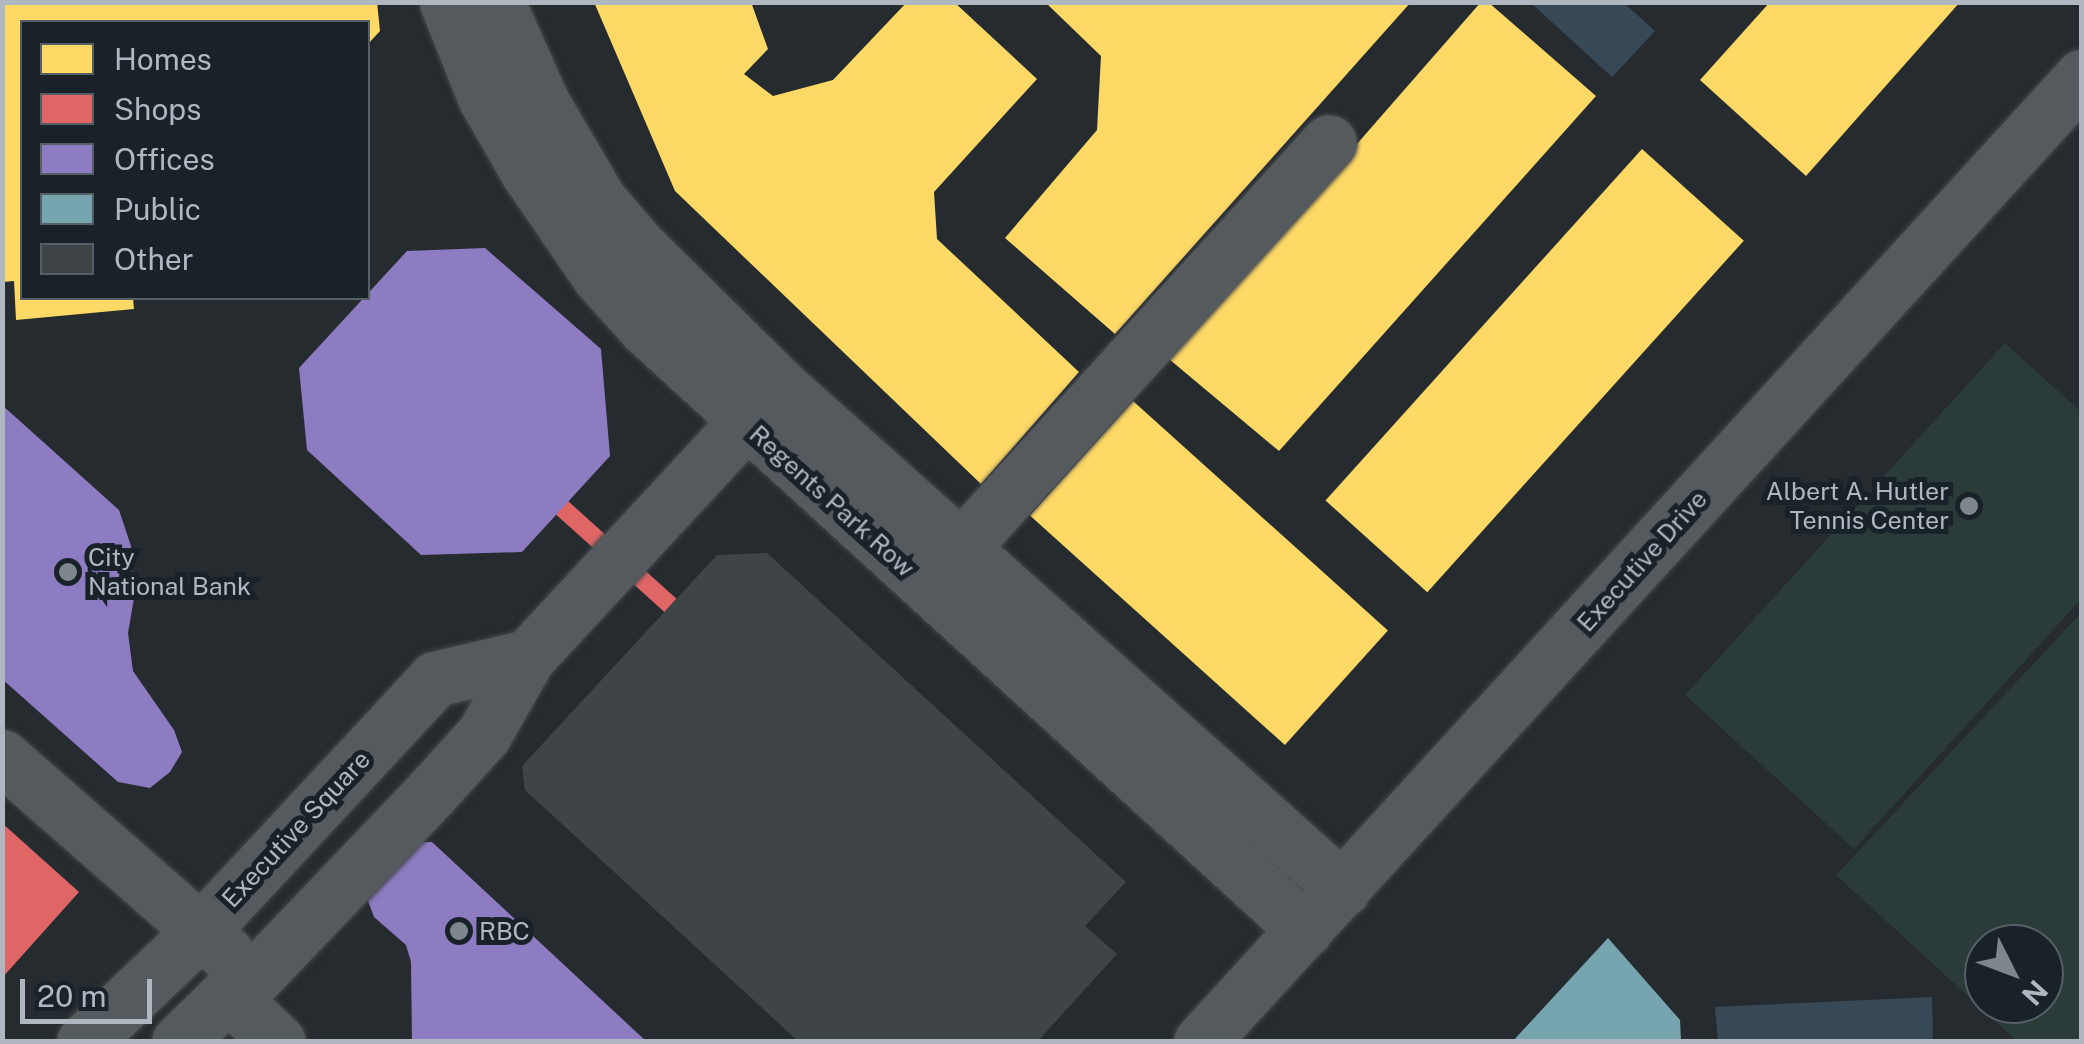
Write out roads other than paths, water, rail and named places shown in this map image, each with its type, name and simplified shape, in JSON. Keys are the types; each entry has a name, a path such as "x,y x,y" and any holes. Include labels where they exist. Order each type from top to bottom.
{"street":[{"name":"Regents Park Row","path":"447,2 486,97 580,210 639,247 762,404 1305,930"},
{"name":"Regents Park Row","path":"498,2 541,101 580,210"},
{"name":"Executive Drive","path":"1200,1042 2082,78"},
{"path":"960,549 1328,142"},
{"name":"Regents Park Row","path":"762,404 960,549 1343,889"},
{"path":"179,1042 242,986 430,794 484,734 528,657 762,404"},
{"name":"Executive Square","path":"84,1042 200,932 435,679 528,657"},
{"path":"374,745 430,794"},
{"path":"2,757 200,932 242,986 278,1042"}],"water":[{"path":"1531,3 1624,3 1655,31 1612,77"},
{"path":"1932,997 1933,1041 1718,1041 1715,1007"}],"place":[{"name":"Albert A. Hutler Tennis Center","path":"1969,506"},
{"name":"City National Bank","path":"68,572"},
{"name":"RBC","path":"459,931"}]}
